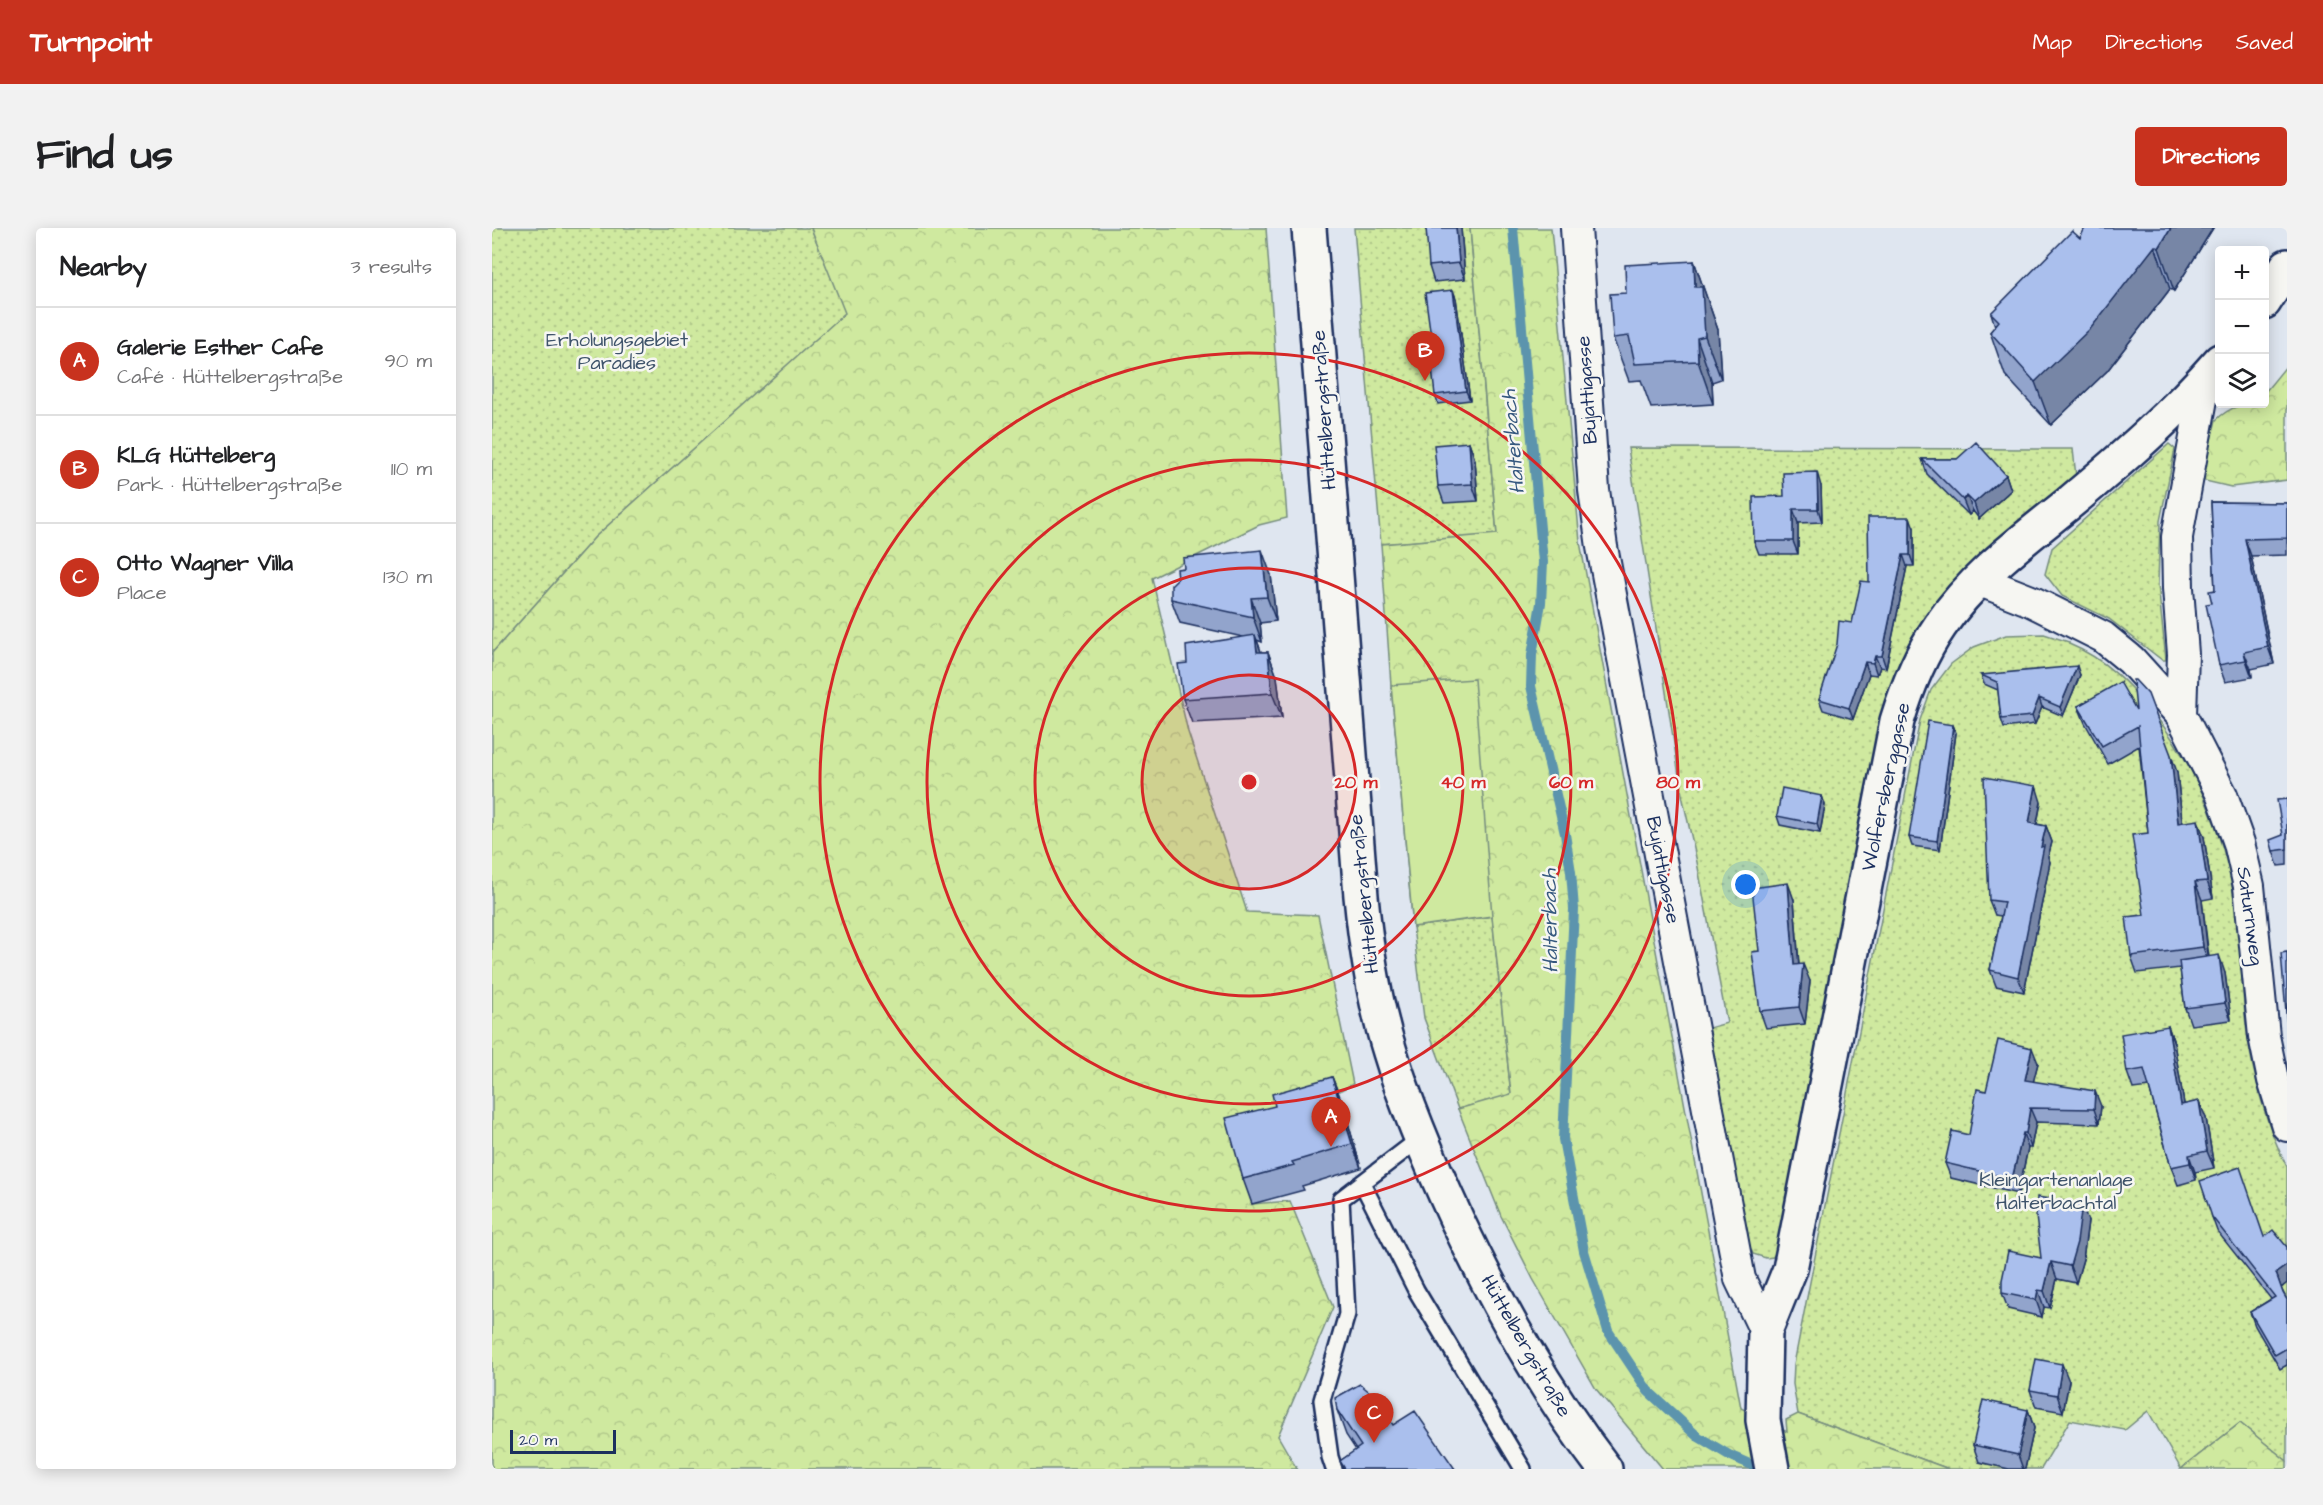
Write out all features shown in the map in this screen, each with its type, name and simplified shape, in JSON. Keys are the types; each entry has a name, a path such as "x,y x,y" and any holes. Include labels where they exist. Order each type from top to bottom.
{"main road":[{"name":"Hüttelbergstraße","path":"1310,228 1366,949 1377,1004 1390,1052 1422,1137 1488,1285 1567,1418 1605,1469"},
{"path":"2266,300 2287,266"},
{"name":"Wolfersberggasse","path":"1765,1331 1790,1269 1897,721 1906,691 1940,626 1978,580 2123,458 2213,369"},
{"name":"Bujattigasse","path":"1765,1331 1763,1420 1772,1469"}],"street":[{"name":"Bujattigasse","path":"1576,228 1593,470 1602,548 1740,1279 1765,1331"},
{"name":"Saturnweg","path":"2181,715 2183,654 2177,537 2213,369"},
{"name":"Saturnweg","path":"1978,580 2031,601 2103,637 2131,660 2181,715 2222,795 2239,843 2249,886 2264,1036 2273,1080 2287,1126"}],"lane":[{"path":"1334,1469 1330,1457 1322,1400 1347,1314 1341,1199 1422,1137"},
{"path":"1362,1183 1416,1290 1523,1469"}],"green space":[{"name":"Erholungsgebiet Paradies","path":"492,228 811,228 846,313 595,537 492,653"},
{"path":"811,228 1266,228 1287,518 1259,525 1152,578 1188,732 1247,912 1318,915 1353,1084 1235,1143 1252,1204 1290,1201 1333,1307 1278,1436 1297,1469 492,1469 492,653 595,537 845,313"},
{"path":"1354,228 1470,228 1497,535 1381,544"},
{"path":"1470,228 1551,228 1580,542 1741,1408 1787,1432 1786,1420 1798,1414 1949,1469 1663,1469 1596,1389 1533,1279 1501,1216 1458,1109 1511,1094 1492,916 1413,927 1381,544 1497,534"},
{"path":"2287,365 2287,480 2231,487 2201,480 2216,420 2234,408 2269,408 2269,387"},
{"path":"2169,444 2175,449 2160,521 2158,584 2166,660 2162,660 2109,619 2062,596 2045,574 2052,548"},
{"path":"1628,448 2073,449 2076,477 1934,608 1909,646 1892,684 1779,1247 1773,1257 1766,1258 1753,1254 1749,1245 1709,1028 1727,1023 1682,795"},
{"name":"Kleingartenanlage Halterbachtal","path":"2044,634 2069,642 2106,665 2127,683 2155,715 2170,735 2195,778 2223,848 2234,897 2245,1016 2253,1067 2267,1119 2287,1167 2287,1461 2240,1423 2181,1469 2148,1411 2125,1430 2070,1420 2041,1469 1949,1469 1798,1414 1793,1384 1794,1364 1920,720 1931,690 1951,664 1974,647 2006,635"},
{"path":"1474,679 1492,916 1413,927 1391,685"},
{"path":"1492,916 1511,1095 1458,1109 1424,1018 1413,927"},
{"path":"2240,1423 2287,1461 2287,1469 2181,1469"}],"building":[{"path":"1426,228 1456,228 1459,263 1429,266"},
{"path":"2085,228 2171,228 2159,248 2155,246 2091,328 2035,382 1990,332 1999,321 1991,313 2072,231 2080,238"},
{"path":"1694,261 1695,287 1702,287 1705,336 1697,338 1698,361 1635,364 1629,336 1613,338 1610,294 1626,293 1625,265"},
{"path":"1453,290 1466,391 1435,395 1431,360 1434,359 1425,293"},
{"path":"1469,442 1472,484 1438,486 1434,445"},
{"path":"1976,442 2006,475 1974,503 1967,496 1963,500 1922,459 1957,459"},
{"path":"1817,472 1818,509 1793,509 1793,541 1754,541 1753,497 1784,496 1783,473"},
{"path":"2211,502 2287,503 2287,538 2245,539 2268,647 2244,652 2246,660 2219,665 2206,604 2212,603 2209,591 2215,590"},
{"path":"1868,517 1910,517 1910,555 1903,555 1882,656 1875,656 1873,663 1865,662 1849,708 1819,699 1837,644 1839,621 1852,623 1861,581 1869,582"},
{"path":"1262,550 1267,597 1251,598 1253,617 1171,599 1171,585 1178,578 1177,569 1184,568 1183,558"},
{"path":"1255,635 1257,652 1268,652 1272,693 1183,699 1178,664 1187,663 1186,646"},
{"path":"2077,666 2060,707 2039,698 2032,716 2001,719 1997,682 1981,675"},
{"path":"2133,680 2148,694 2171,755 2178,823 2198,820 2207,881 2195,882 2203,947 2131,956 2126,917 2144,915 2132,835 2148,833 2138,726 2102,746 2078,706 2120,682 2136,710"},
{"path":"1928,721 1953,725 1937,841 1909,837"},
{"path":"1984,777 2036,786 2029,823 2046,826 2018,977 1990,970 2004,902 1989,900"},
{"path":"1782,788 1822,796 1817,824 1777,816"},
{"path":"2287,799 2287,849 2273,851 2270,840 2283,835 2277,800"},
{"path":"1788,883 1794,965 1803,964 1799,1007 1760,1011 1752,952 1759,951 1752,888"},
{"path":"2287,952 2287,1025 2281,953"},
{"path":"2219,955 2225,1003 2185,1008 2179,961"},
{"path":"2168,1026 2181,1105 2199,1101 2207,1151 2189,1155 2190,1163 2171,1167 2144,1069 2127,1072 2121,1034"},
{"path":"1998,1040 2032,1048 2025,1080 2095,1091 2094,1109 2030,1108 2026,1133 2023,1133 2012,1179 1945,1163 1952,1131 1969,1135 1977,1089 1986,1091"},
{"path":"1332,1077 1352,1144 1292,1162 1294,1165 1243,1179 1226,1118 1275,1106 1272,1094"},
{"path":"2240,1167 2264,1237 2273,1230 2287,1247 2287,1265 2276,1273 2287,1300 2287,1348 2275,1355 2250,1312 2275,1297 2212,1217 2200,1181"},
{"path":"2037,1197 2082,1204 2077,1242 2070,1266 2051,1262 2044,1291 2038,1290 2036,1300 2002,1293 2002,1280 2008,1251 2041,1258 2036,1216"},
{"path":"2036,1359 2062,1364 2057,1395 2030,1390"},
{"path":"1360,1384 1372,1394 1393,1425 1415,1411 1455,1469 1345,1469 1340,1461 1361,1446 1337,1410 1335,1398"},
{"path":"1983,1400 2028,1410 2018,1455 1973,1445"}],"waterway":[{"name":"Halterbach","path":"1513,228 1543,562 1541,603 1532,655 1531,686 1565,834 1571,872 1574,909 1563,1139 1584,1251 1608,1331 1648,1391 1697,1436 1729,1455 1761,1469"}],"place":[{"name":"KLG Hüttelberg","path":"1425,381"},
{"name":"Galerie Esther Cafe","path":"1331,1147"},
{"name":"Otto Wagner Villa","path":"1374,1443"}]}
